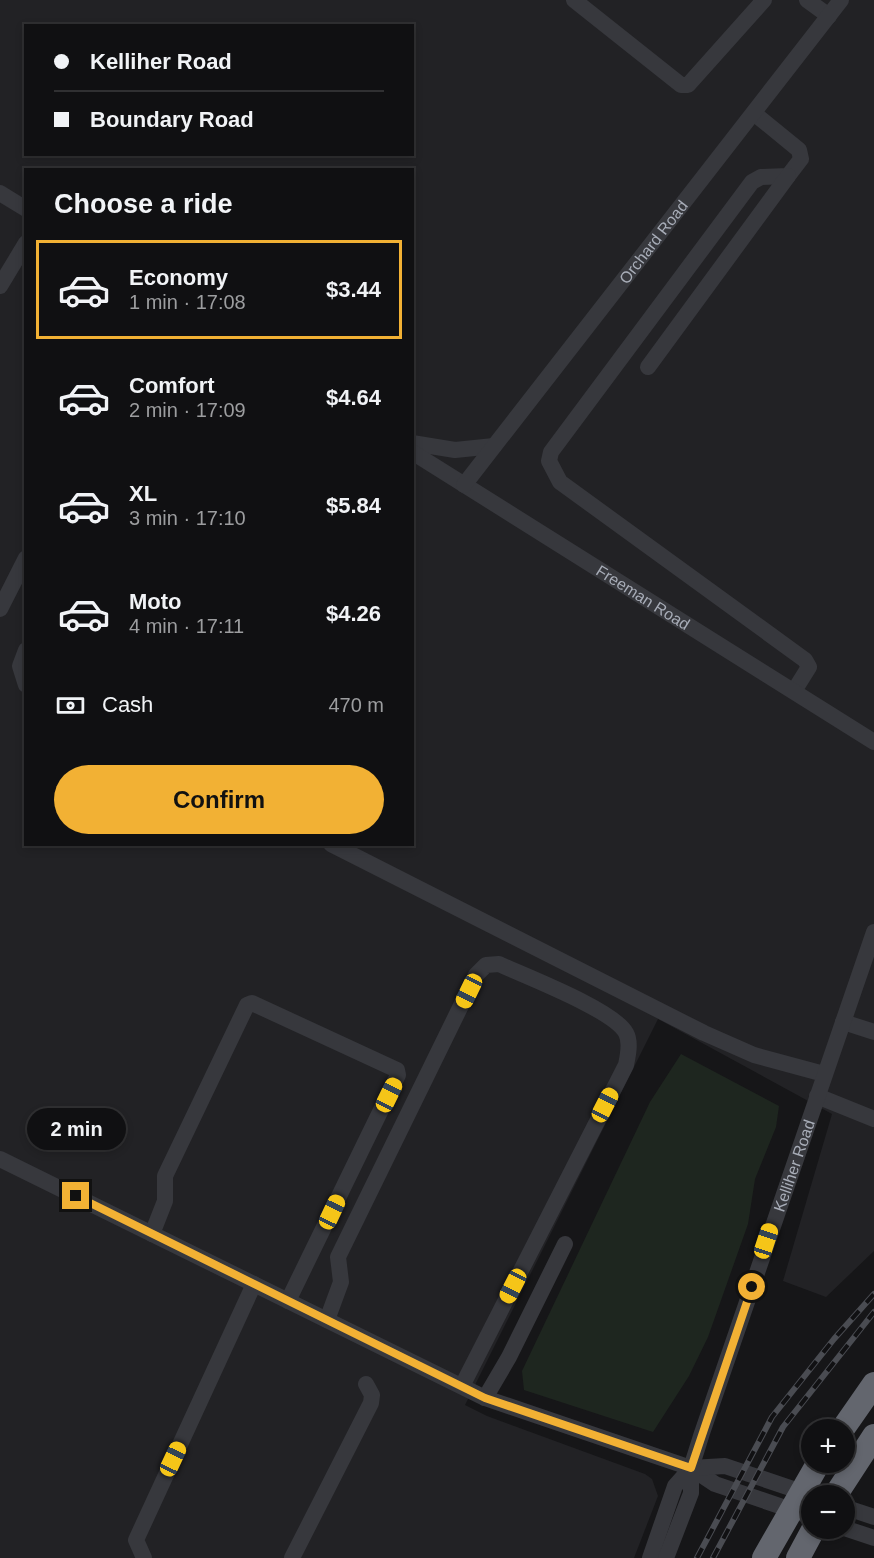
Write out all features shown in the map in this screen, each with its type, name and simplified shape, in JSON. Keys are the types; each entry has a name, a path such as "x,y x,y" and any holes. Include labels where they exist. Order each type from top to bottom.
{"highway":[{"path":"850,1419 874,1384"},
{"path":"842,1485 874,1436"},
{"path":"764,1558 813,1473"},
{"path":"798,1558 808,1539"}],"street":[{"path":"574,0 681,85 688,85 764,0"},
{"path":"807,0 829,16"},
{"name":"Orchard Road","path":"464,485 842,0"},
{"path":"648,367 801,159 799,150 755,114"},
{"path":"788,176 761,177 752,182 550,452 549,461 560,482 805,660 809,667 794,691"},
{"path":"0,193 24,208"},
{"path":"0,286 24,246"},
{"path":"414,444 455,450 494,446"},
{"name":"Freeman Road","path":"414,453 874,742"},
{"path":"0,609 24,562"},
{"path":"24,655 20,666 24,679"},
{"path":"336,846 704,1033 754,1055 824,1074"},
{"name":"Kelliher Road","path":"666,1558 691,1493 691,1468 874,932"},
{"path":"327,1320 341,1282 338,1257 476,975 486,965 499,964 613,1017 627,1033 629,1053 626,1065 462,1386"},
{"path":"152,1234 165,1201 165,1176 247,1005 252,1003 397,1070 398,1075 288,1301"},
{"path":"843,1022 874,1032"},
{"path":"817,1096 874,1119"},
{"path":"0,1159 485,1398 691,1468 715,1484 801,1513"},
{"path":"485,1398 509,1357 565,1244"},
{"path":"144,1558 136,1540 254,1284"},
{"path":"292,1558 371,1403 372,1395 366,1384"},
{"path":"691,1468 725,1466 801,1492"},
{"name":"Kelliher Road","path":"650,1558 675,1486 691,1468"},
{"path":"855,1532 874,1538"}],"shaded area":[{"path":"0,0 874,0 874,1251 826,1297 783,1281 832,1114 658,1019 465,1405 487,1416 645,1474 652,1479 658,1496 634,1558 0,1558"},
{"path":"681,1054 779,1106 776,1127 755,1179 748,1224 708,1337 689,1376 653,1432 524,1390 522,1371 650,1102"}],"railway":[{"path":"697,1558 772,1417 834,1339 874,1294"},
{"path":"713,1558 783,1427 874,1312"}],"route":[{"path":"76,1196 485,1398 691,1468 752,1287"}]}
